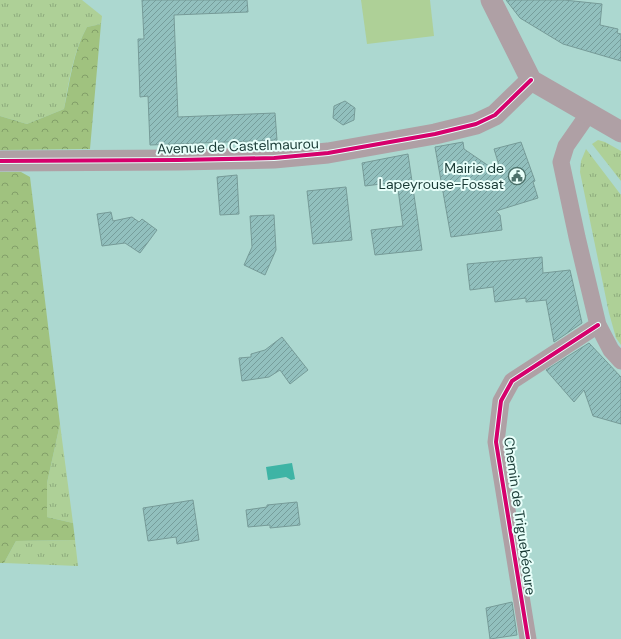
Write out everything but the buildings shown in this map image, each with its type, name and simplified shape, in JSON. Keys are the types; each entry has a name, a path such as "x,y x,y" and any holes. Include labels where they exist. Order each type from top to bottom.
{"street":[{"path":"491,0 531,80 621,132"},
{"name":"Avenue de Castelmaurou","path":"0,161 267,158 328,153 435,134 476,124 495,115 531,80"},
{"path":"589,113 566,146 561,162 598,325 611,350 621,361"},
{"name":"Chemin de Triguebéoure","path":"528,639 496,442 501,401 512,381 598,325"}],"green space":[{"path":"0,0 82,0 102,16 101,24 87,27 78,46 72,67 64,109 27,124 0,116"},
{"path":"361,0 430,0 434,36 367,44"},
{"path":"101,24 90,149 0,150 0,116 27,124 64,109 72,67 78,46 87,27"},
{"path":"598,140 605,142 621,151 621,181 592,144"},
{"path":"586,149 621,195 621,345 616,338 609,313 580,172 581,161"},
{"path":"0,172 21,172 30,177 60,424 47,483 47,517 73,523 75,540 16,541 4,563 0,563"},
{"path":"60,424 73,523 47,517 47,483"},
{"path":"75,540 78,566 4,563 16,541"}],"shaded area":[{"path":"292,463 295,479 291,480 286,477 268,480 266,467"}],"cycle path":[{"path":"0,161 274,158 328,153 435,134 476,124 495,115 531,80"},
{"path":"528,639 496,442 501,401 512,381 598,325"}],"place":[{"name":"Mairie de Lapeyrouse-Fossat","path":"517,176"}]}
